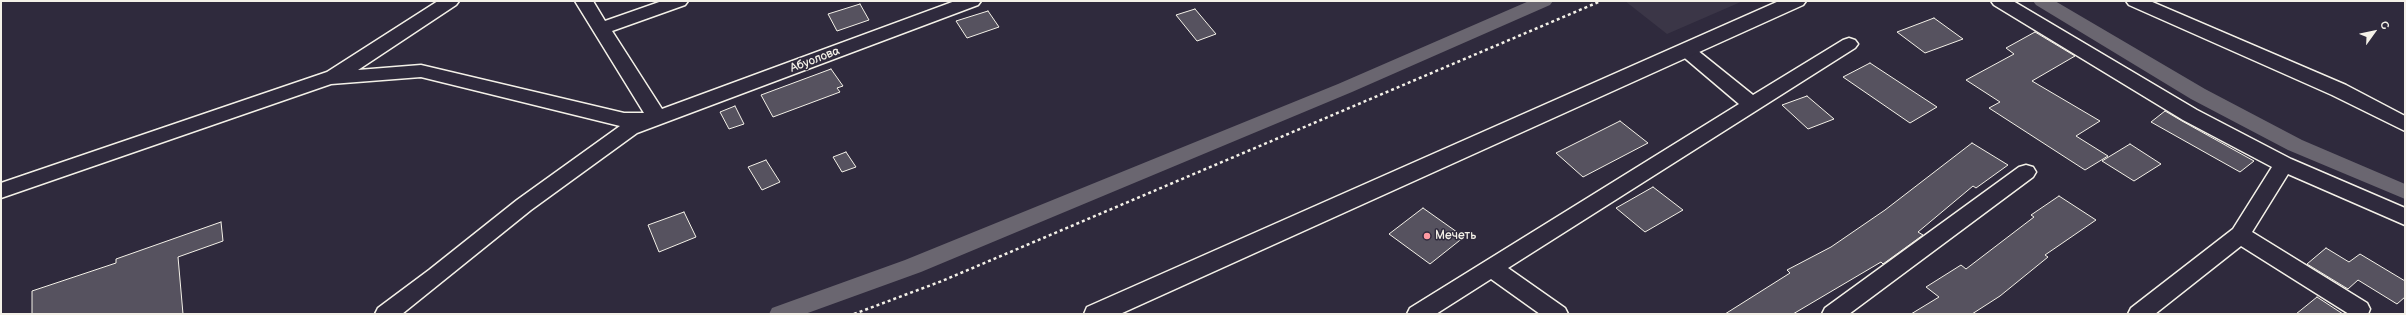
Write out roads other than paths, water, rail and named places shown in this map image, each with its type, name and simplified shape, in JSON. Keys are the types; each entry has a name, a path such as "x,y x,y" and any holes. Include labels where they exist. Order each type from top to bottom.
{"main road":[{"path":"1096,314 1796,1"}],"street":[{"path":"1,191 330,78 375,51 450,1"},
{"path":"330,78 421,71 624,120 658,119 584,1"},
{"path":"602,28 679,1"},
{"name":"Абуолова","path":"386,314 563,176 630,128 658,119 972,1"},
{"path":"2000,1 2190,115 2284,164 2405,217"},
{"path":"2135,1 2339,90 2405,124"},
{"path":"1418,314 1849,44"},
{"path":"1686,50 1752,105"},
{"path":"2151,311 2240,235 2284,164"},
{"path":"1833,314 2026,172"},
{"path":"2240,235 2359,310"},
{"path":"1492,268 1557,314"}],"waterway":[{"path":"780,314 913,266 1345,88 1544,1"},
{"path":"2042,1 2198,94 2295,145 2405,192"}],"place":[{"name":"Мечеть","path":"1427,236"}]}
